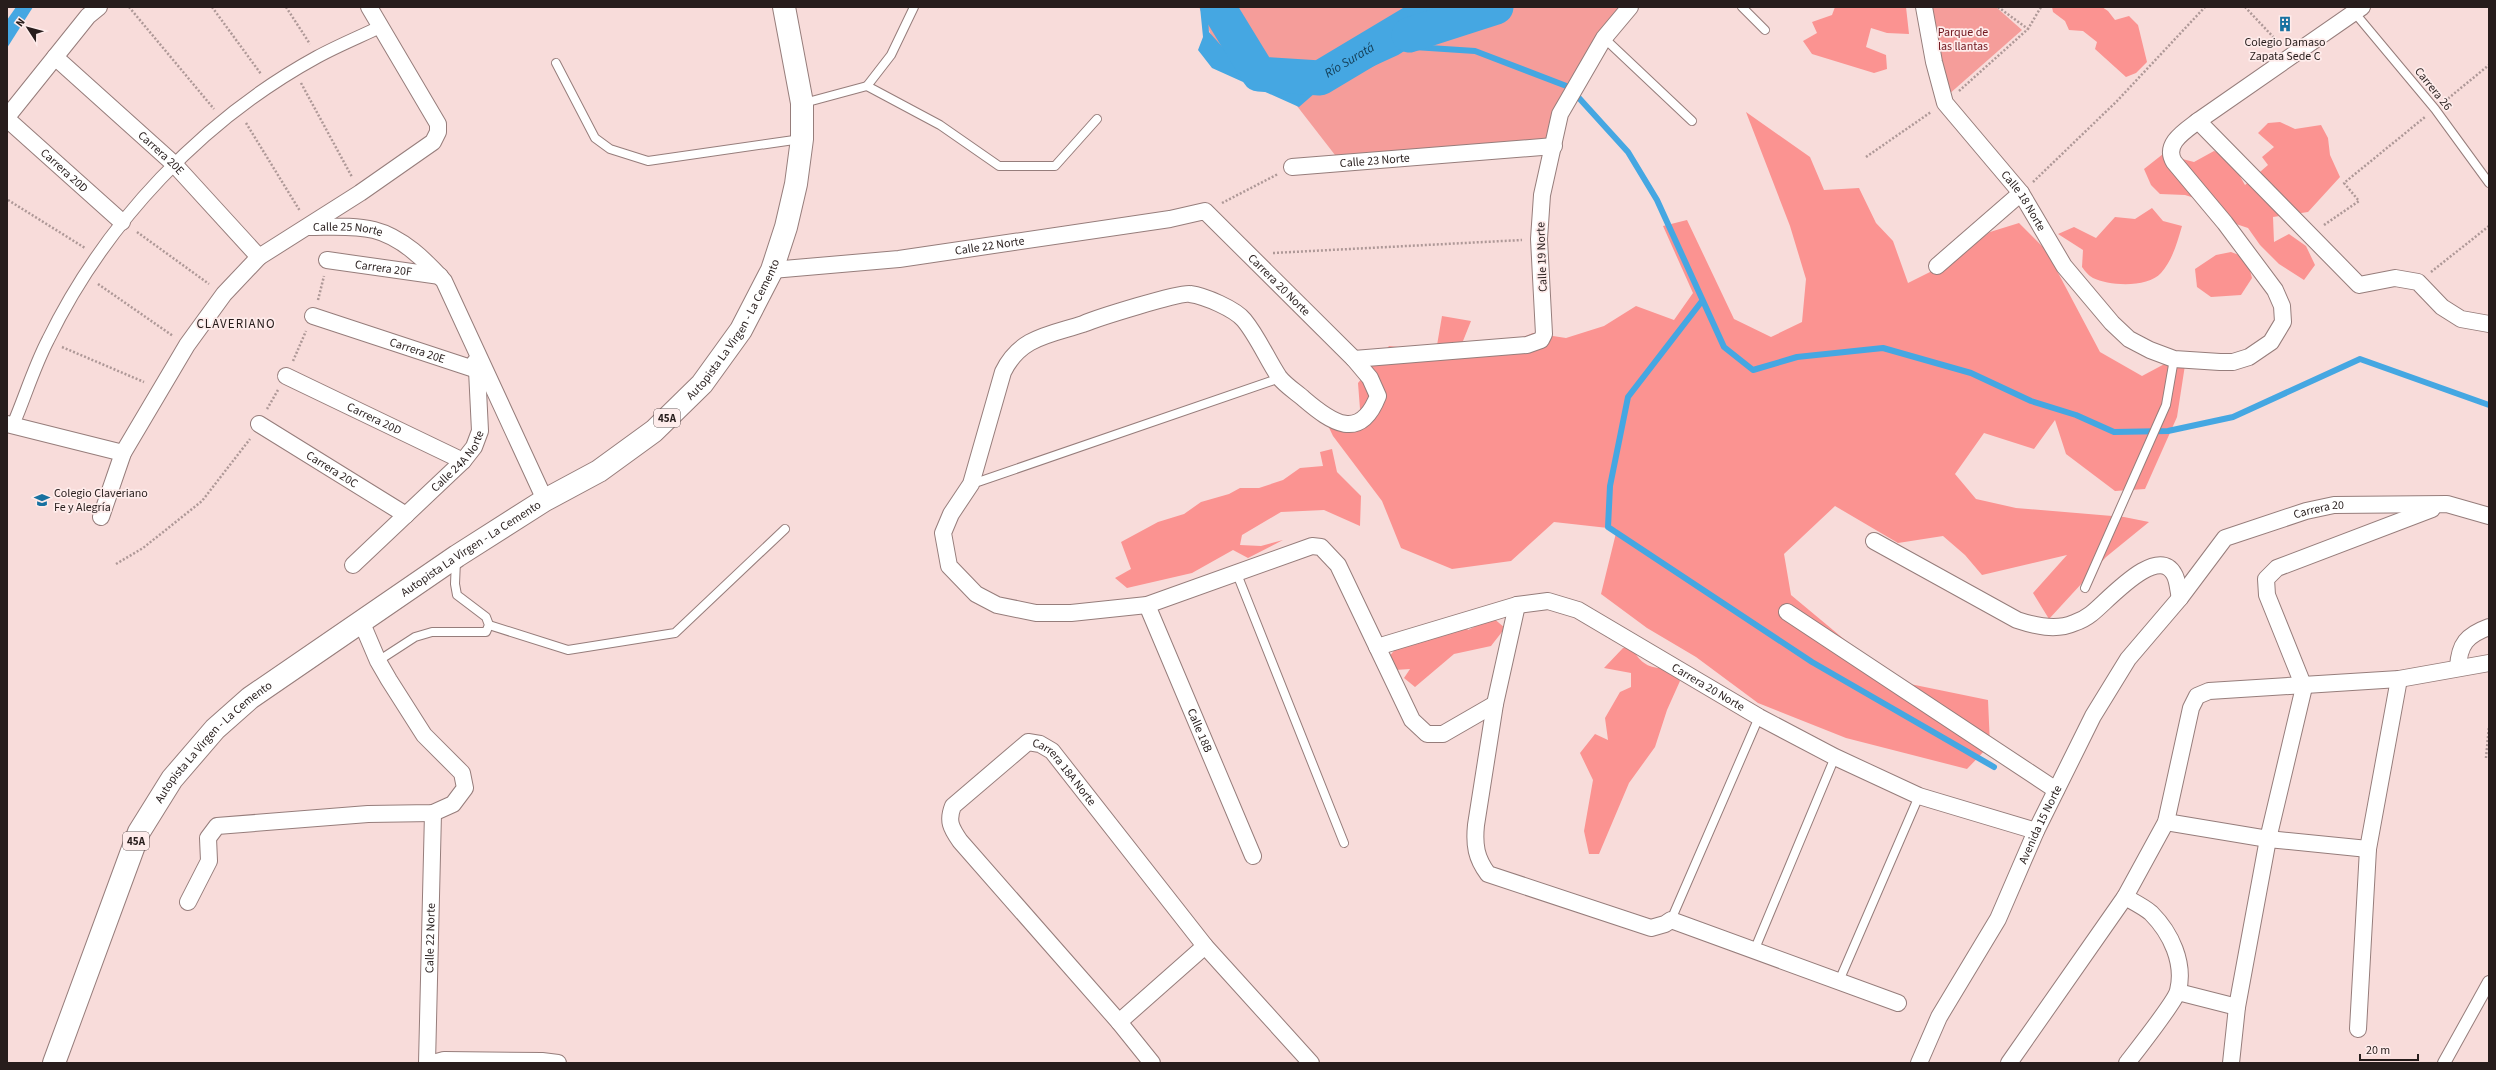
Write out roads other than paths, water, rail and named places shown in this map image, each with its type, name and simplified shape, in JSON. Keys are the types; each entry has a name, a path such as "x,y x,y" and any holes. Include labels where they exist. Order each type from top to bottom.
{"main road":[{"name":"Autopista La Virgen - La Cemento","path":"54,1063 139,832 172,779 215,729 250,698 360,621 457,556 545,500 599,470 654,431 702,384 741,330 772,270 788,220 796,184 802,139 802,103 784,7"}],"street":[{"path":"7,118 88,16 99,7"},
{"path":"309,226 360,193 433,142 438,132 438,124 369,7"},
{"name":"Calle 19 Norte","path":"1354,359 1527,345 1541,340 1544,334 1539,239 1542,195 1560,114 1604,38 1630,7"},
{"name":"Calle 18 Norte","path":"1924,7 1934,62 1945,103 2021,193 2064,266 2112,324 2128,338 2150,350 2174,358 2233,362 2250,356 2271,342 2283,322 2282,306 2275,290 2225,223 2171,158 2171,147 2175,140 2198,121"},
{"path":"2358,10 2198,121 2359,285 2395,278 2418,282 2442,306 2461,319 2489,324"},
{"path":"123,453 10,424 48,340 85,275 122,222 174,164 223,120 294,70 318,56 380,27"},
{"name":"Carrera 20E","path":"55,57 174,164 259,257"},
{"name":"Carrera 20D","path":"7,118 122,222"},
{"name":"Calle 23 Norte","path":"1292,167 1554,146"},
{"path":"1937,266 2021,193"},
{"name":"Calle 22 Norte","path":"772,270 899,259 1162,220 1205,211"},
{"name":"Carrera 20 Norte","path":"1205,211 1251,254 1354,359 1370,378 1378,396 1372,410 1360,422 1344,426 1322,415 1280,378 1244,320 1219,304 1189,293 1098,318 1025,344 1011,356 1003,372 971,484 951,514 943,533 949,566 976,594 997,605 1036,613 1071,613 1147,605 1312,546 1321,548 1338,565 1412,720 1427,734 1443,734 1495,704"},
{"name":"Calle 25 Norte","path":"101,517 123,453 159,389 187,345 224,294 259,257 309,226 355,227 376,230 394,239 425,260 440,276 444,281 545,500"},
{"name":"Carrera 20F","path":"327,260 440,276"},
{"name":"Carrera 20E","path":"313,316 477,370"},
{"name":"Calle 24A Norte","path":"353,565 464,461 474,447 480,431 477,370 463,324"},
{"name":"Carrera 20D","path":"286,376 464,461"},
{"name":"Carrera 20C","path":"259,424 406,515"},
{"path":"2230,1063 2237,1008 2268,839 2304,686 2267,595 2266,579 2277,568 2447,504"},
{"name":"Carrera 20","path":"2180,598 2225,538 2306,511 2334,505 2447,504 2489,516"},
{"path":"1874,541 2017,620 2034,626 2058,627 2073,623 2090,614 2118,589 2146,568 2156,564 2162,564 2174,574 2180,598"},
{"name":"Avenida 15 Norte","path":"1919,1063 1939,1017 1998,919 2036,831 2093,716 2128,659 2180,598"},
{"name":"Carrera 20 Norte","path":"1377,647 1517,605 1548,601 1578,610 1759,717 1835,758 1919,796 2036,831"},
{"name":"Calle 18B","path":"1147,605 1252,856"},
{"path":"1517,605 1495,704 1474,844 1479,862 1488,874 1651,928 1665,924 1670,920 1898,1003"},
{"path":"1787,612 2056,790"},
{"path":"188,902 209,861 208,838 210,832 216,826 289,819 368,814 433,813 452,804 465,788 462,773 424,735 378,662 360,621"},
{"path":"2458,668 2458,651 2474,632 2489,627"},
{"path":"2009,1063 2126,897 2166,822 2191,708 2197,696 2209,691 2399,679 2489,663"},
{"path":"2358,1029 2368,849 2399,679"},
{"name":"Carrera 18A Norte","path":"1152,1063 1120,1022 960,841 950,826 949,817 953,806 971,789 1028,742 1040,744 1052,752 1205,946 1311,1063"},
{"name":"Calle 22 Norte","path":"427,1063 433,813"},
{"path":"2166,822 2268,839 2368,849"},
{"path":"2126,897 2151,913 2172,943 2180,969 2178,992 2127,1063"},
{"path":"1120,1022 1205,946"},
{"path":"2444,1063 2489,982"},
{"path":"2178,992 2237,1008"},
{"path":"433,1063 444,1060 542,1061 558,1063"}],"lane":[{"path":"802,103 867,86 891,55 914,7"},
{"path":"1742,7 1765,30"},
{"name":"Carrera 26","path":"2358,10 2435,109 2489,183"},
{"path":"1604,38 1692,121"},
{"path":"556,63 595,138 610,149 648,161 802,139"},
{"path":"867,86 940,125 998,166 1055,166 1097,119"},
{"path":"2085,588 2146,454 2166,405 2174,358"},
{"path":"971,484 1280,378"},
{"path":"489,625 568,650 676,633 785,529"},
{"path":"378,662 415,637 432,632 486,632 489,625 486,617 457,595 455,584 457,556"},
{"path":"1237,574 1344,843"},
{"path":"1670,920 1759,717"},
{"path":"1754,951 1835,758"},
{"path":"1839,981 1919,796"}],"water":[{"path":"16,7 33,7 7,48 7,20"},
{"path":"1200,7 1207,7 1209,32 1227,52 1275,85 1299,85 1325,77 1353,64 1385,55 1406,40 1405,25 1422,8 1455,7 1438,19 1430,35 1398,55 1363,71 1323,86 1299,107 1212,68 1198,50 1203,37"}],"waterway":[{"name":"Río Suratá","path":"1218,7 1259,74 1320,78 1417,20 1435,7"},
{"path":"1409,35 1496,7"},
{"path":"1370,48 1414,47 1475,51 1569,87 1628,152 1657,200 1724,347 1753,370 1797,357 1883,348 1971,373 2031,401 2076,415 2114,432 2168,431 2233,417 2360,359 2489,405"},
{"path":"1702,301 1628,397 1610,486 1608,527 1812,662 1994,767"}],"place":[{"name":"Colegio Damaso Zapata Sede C","path":"2285,24"},
{"name":"Colegio Claveriano Fe y Alegría","path":"42,500"}],"district":[{"name":"CLAVERIANO","path":"236,324"}],"park label":[{"name":"Parque de las llantas","path":"1963,39"}]}
